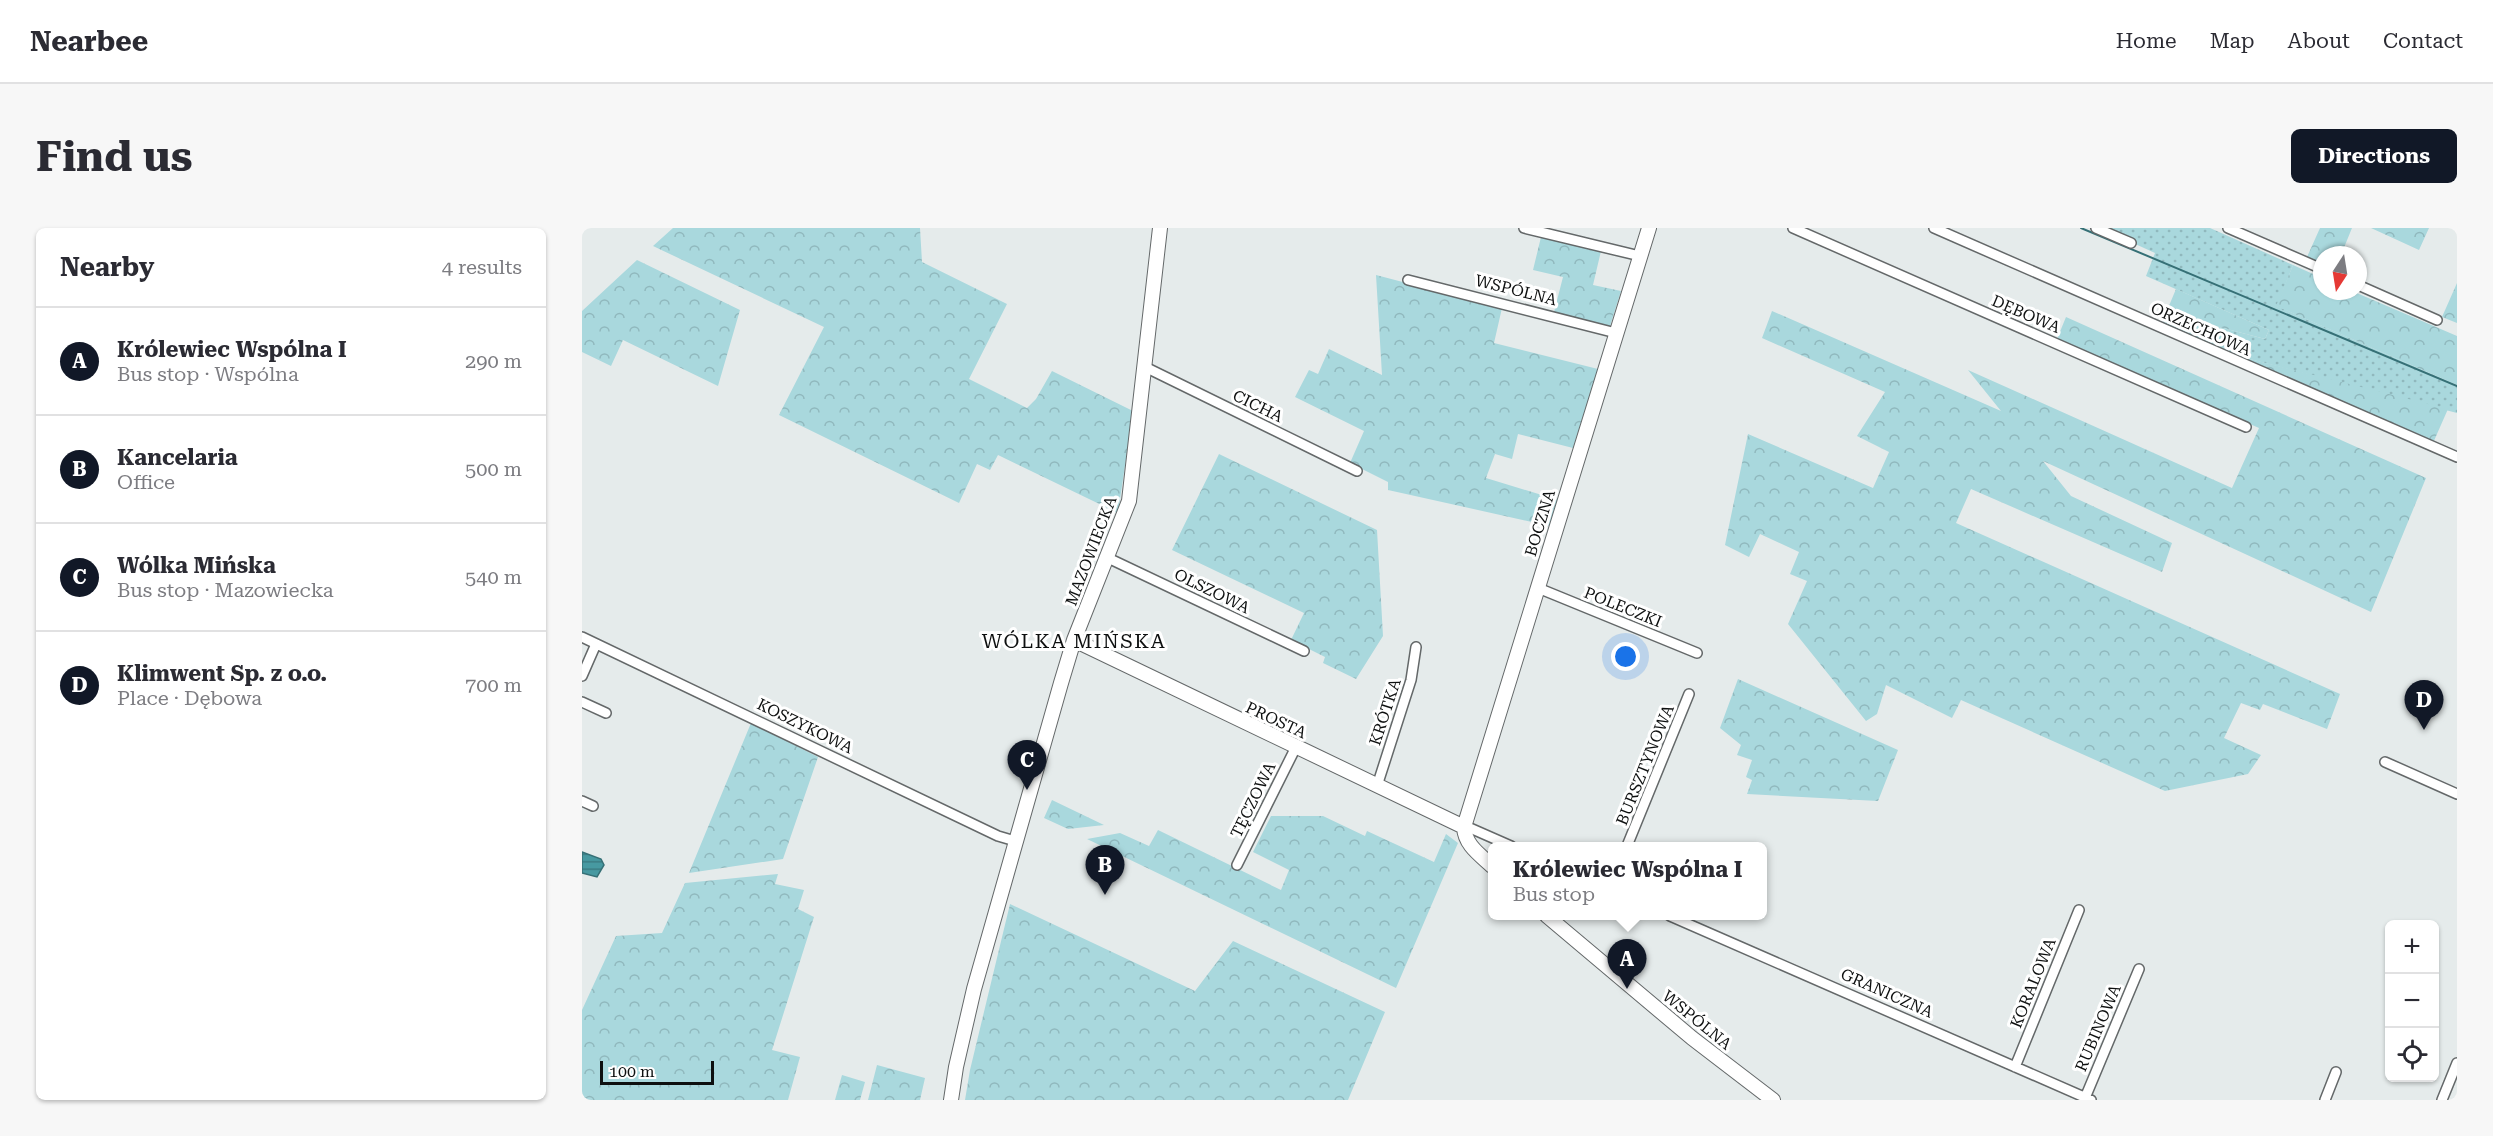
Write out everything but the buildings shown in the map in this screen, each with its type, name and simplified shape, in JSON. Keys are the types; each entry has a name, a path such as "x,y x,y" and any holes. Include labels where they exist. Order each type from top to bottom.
{"street":[{"name":"MAZOWIECKA","path":"951,1100 964,1029 1015,841 1074,640 1129,501 1160,228"},
{"path":"1524,228 1640,256"},
{"name":"BOCZNA","path":"1464,827 1648,228"},
{"name":"DĘBOWA","path":"1793,228 2246,427"},
{"name":"ORZECHOWA","path":"1934,228 2457,457"},
{"path":"2096,228 2131,243"},
{"path":"2232,229 2313,265"},
{"name":"WSPÓLNA","path":"1408,280 1616,333"},
{"path":"2367,289 2437,320"},
{"name":"CICHA","path":"1145,367 1357,471"},
{"name":"OLSZOWA","path":"1108,558 1304,651"},
{"name":"POLECZKI","path":"1538,588 1697,653"},
{"name":"KOSZYKOWA","path":"582,638 998,836 1015,841"},
{"name":"PROSTA","path":"1074,640 1464,827"},
{"path":"582,676 596,644"},
{"name":"KRÓTKA","path":"1377,786 1411,680 1416,647"},
{"name":"BURSZTYNOWA","path":"1630,842 1689,694"},
{"path":"582,702 606,713"},
{"name":"TĘCZOWA","path":"1237,865 1296,747"},
{"path":"2385,762 2457,794"},
{"path":"582,801 593,806"},
{"path":"1488,862 1471,846 1464,834 1464,827 1502,842"},
{"name":"KORALOWA","path":"2015,1067 2079,910"},
{"name":"WSPÓLNA","path":"1553,920 1683,1031 1773,1100"},
{"name":"GRANICZNA","path":"1681,920 2088,1099"},
{"name":"RUBINOWA","path":"2088,1099 2139,969"},
{"path":"2442,1100 2457,1063"},
{"path":"2325,1100 2336,1072"}],"green space":[{"path":"673,228 920,228 922,262 1007,304 969,379 1027,408 1036,399 1052,371 1133,411 1118,513 998,455 990,470 977,464 959,503 779,415 824,327 653,246"},
{"path":"2100,228 2210,228 2293,265 2277,306 2457,385 2457,413 2242,357 2162,323 2166,313 2265,339 2269,330 2146,276 2155,253"},
{"path":"2320,228 2352,228 2345,246 2313,246 2313,260 2307,257"},
{"path":"2371,228 2429,228 2419,250"},
{"path":"1541,237 1601,251 1593,285 1621,291 1610,326 1554,312 1563,277 1533,270"},
{"path":"637,260 740,310 718,386 623,340 611,366 582,352 582,311"},
{"path":"2293,265 2313,274 2313,300 2367,300 2367,297 2457,336 2457,385 2276,306"},
{"path":"1376,275 1502,308 1494,343 1598,369 1573,448 1518,434 1512,459 1495,454 1486,478 1558,500 1550,526 1388,490 1388,482 1350,463 1364,431 1295,397 1309,370 1318,374 1329,349 1382,375"},
{"path":"2457,283 2457,323 2442,317"},
{"path":"2176,289 2269,330 2265,339 2166,313"},
{"path":"1772,311 2001,411 1968,370 2232,488 2259,428 2057,339 2066,317 2426,478 2371,612 2043,461 2071,496 2172,543 2162,572 1971,489 1956,523 2340,694 2327,729 2263,704 2260,710 2241,703 2224,738 2261,755 2248,774 2165,791 1961,700 1952,718 1886,685 1877,714 1866,721 1788,624 1807,581 1790,574 1799,552 1760,534 1749,557 1725,545 1748,434 1873,488 1889,452 1857,436 1885,392 1762,338"},
{"path":"2242,357 2448,409 2433,443"},
{"path":"1219,454 1377,530 1383,636 1356,679 1323,663 1325,657 1291,640 1304,613 1172,550"},
{"path":"1738,679 1898,750 1878,801 1747,794 1752,780 1746,777 1752,760 1737,755 1741,745 1720,728"},
{"path":"751,723 818,757 783,859 689,873"},
{"path":"1052,800 1104,825 1068,829 1044,818"},
{"path":"1271,816 1323,816 1365,836 1367,831 1434,862 1446,834 1458,843 1396,988 1087,839 1120,833 1149,846 1158,830 1281,890 1289,870 1253,852"},
{"path":"778,874 775,884 804,890 798,909 814,917 772,1050 800,1057 788,1100 582,1100 582,1010 616,936 662,933 685,883"},
{"path":"1010,904 1195,991 1233,941 1385,1012 1348,1100 965,1100 970,1070"},
{"path":"877,1065 925,1078 920,1100 868,1100"},
{"path":"842,1075 865,1082 860,1100 835,1100"}],"shaded area":[{"path":"582,852 601,859 604,865 597,877 582,873"}],"waterway":[{"path":"2081,228 2457,386"}],"place":[{"name":"Klimwent Sp. z o.o.","path":"2424,730"},
{"name":"Wólka Mińska","path":"1027,790"},
{"name":"Kancelaria","path":"1105,895"},
{"name":"Królewiec Wspólna I","path":"1627,989"}],"district":[{"name":"WÓLKA MIŃSKA","path":"1074,641"}]}
